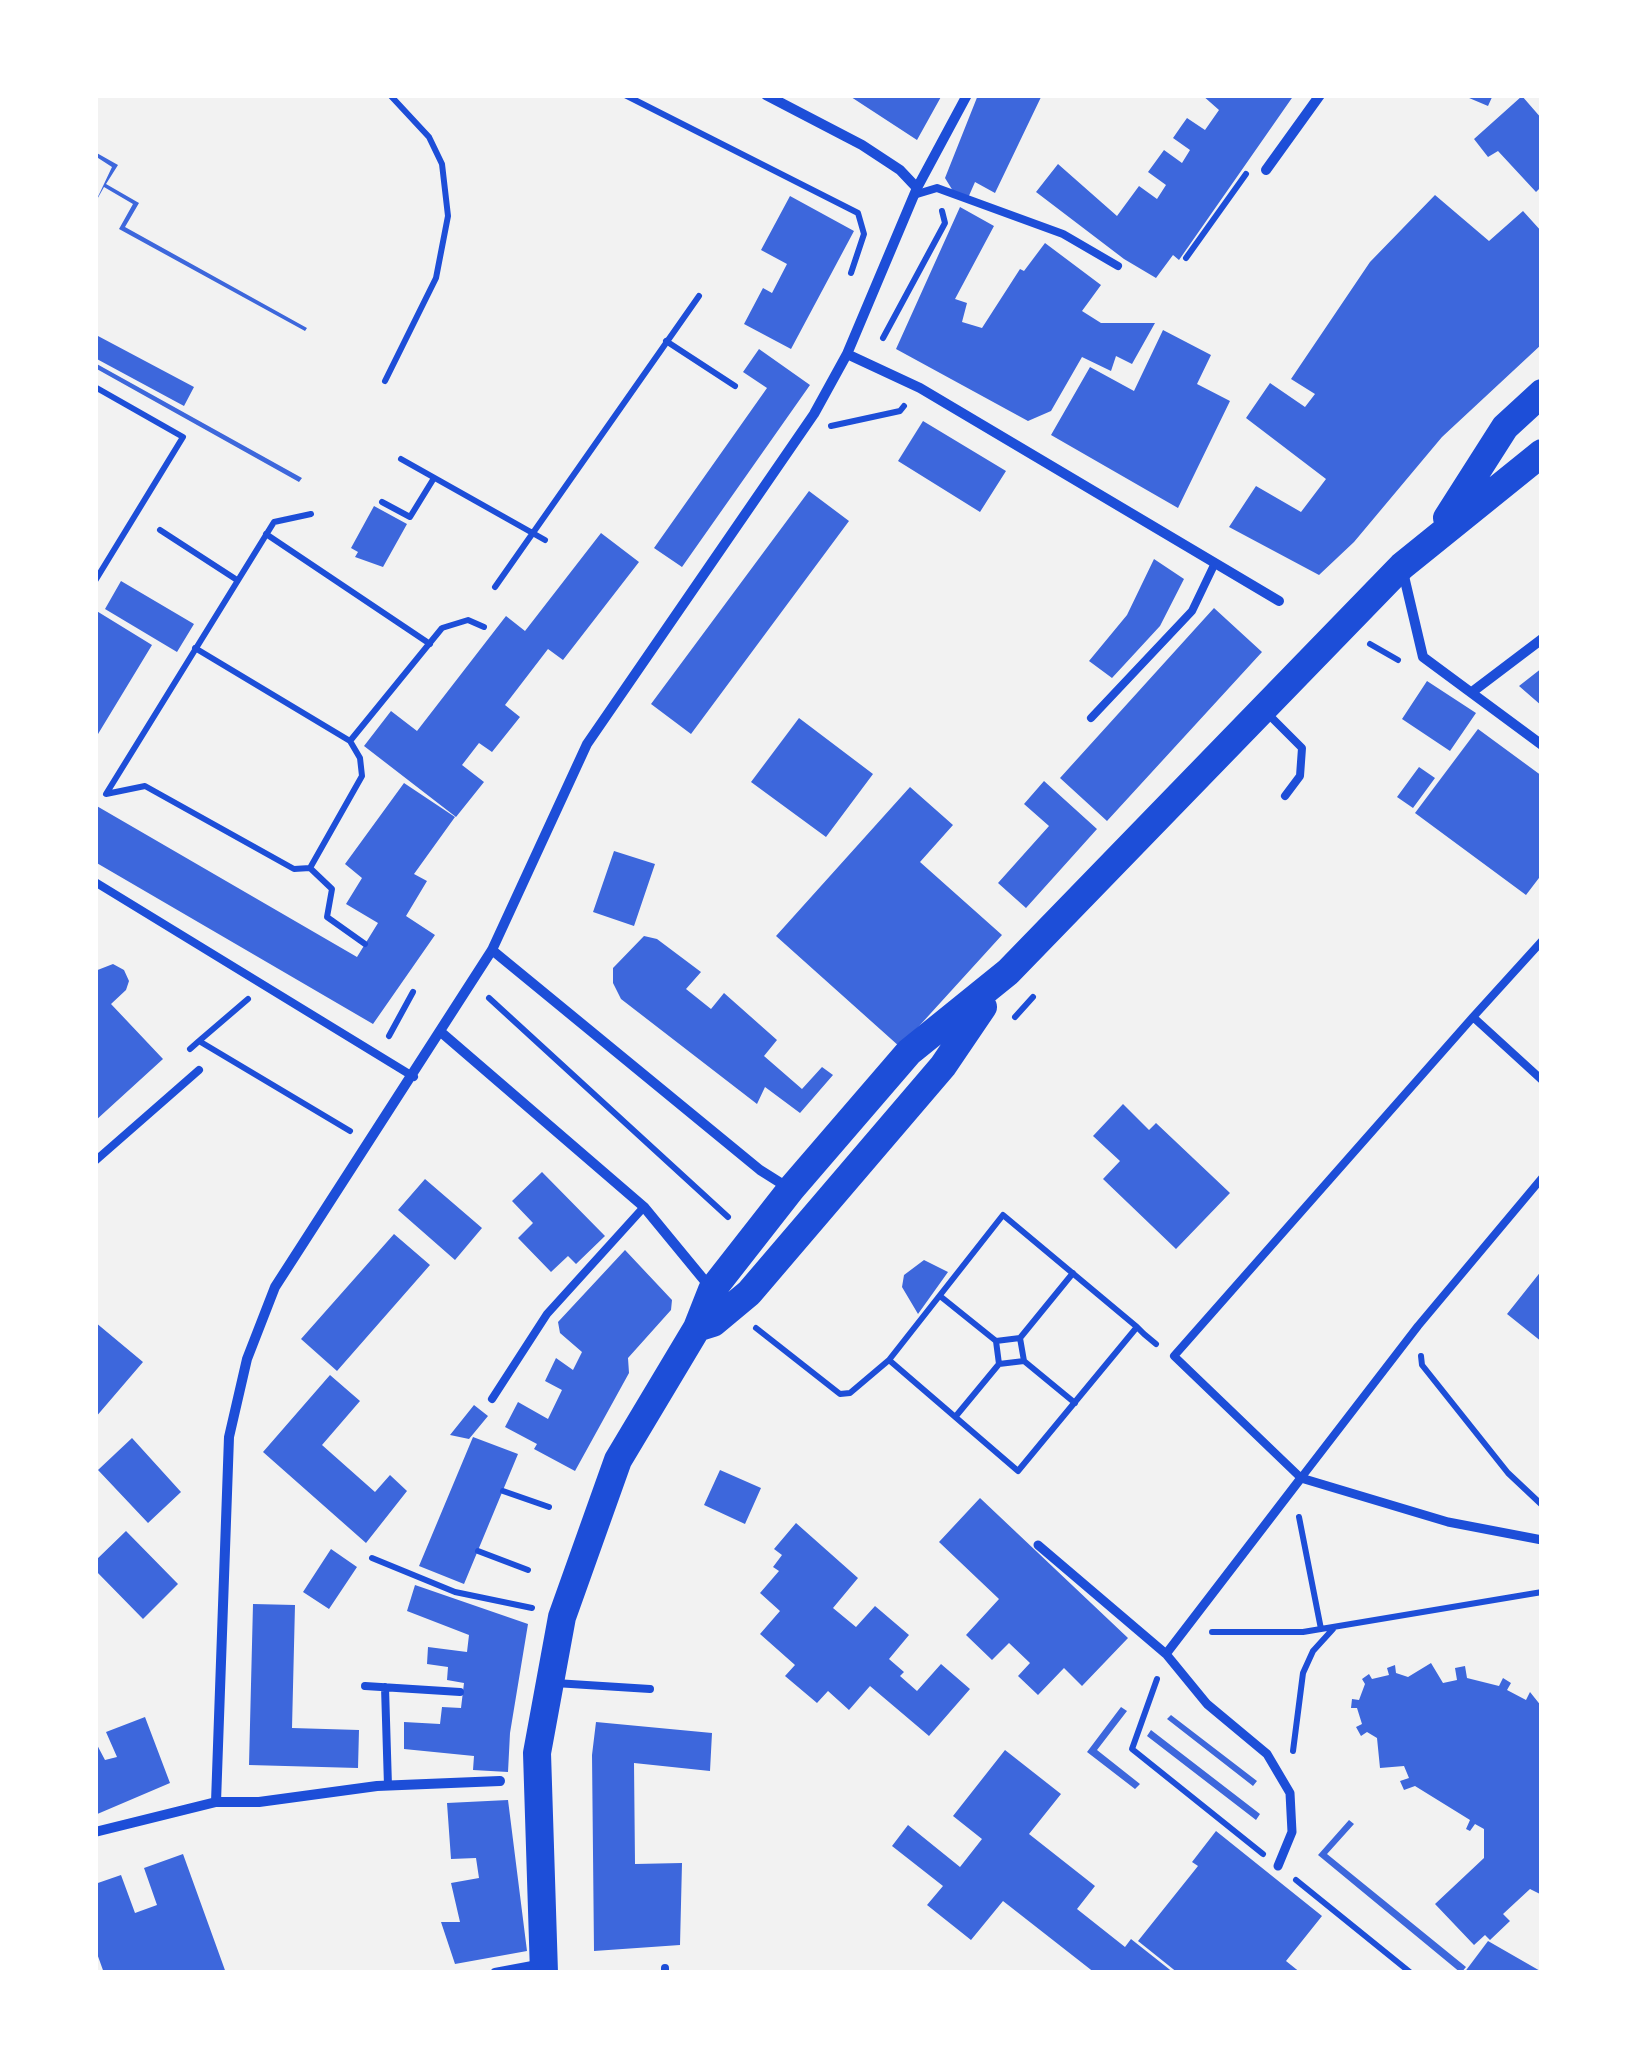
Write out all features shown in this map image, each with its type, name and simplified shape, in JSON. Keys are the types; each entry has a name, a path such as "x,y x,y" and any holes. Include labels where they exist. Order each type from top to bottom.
{"highway":[{"path":"1436,534 1505,427 1542,393"},
{"path":"722,1300 791,1190 909,1052 1008,972 1402,566 1436,534 1542,453"},
{"path":"544,1968 536,1754 562,1617 618,1460 697,1328 943,1066 1008,972"}],"street":[{"path":"766,95 862,145 900,170 917,191"},
{"path":"216,1802 229,1437 247,1359 275,1287 414,1077 492,950 587,744 814,414 848,354 917,191 966,95"},
{"path":"1266,170 1320,95"},
{"path":"848,354 920,388 1278,601"},
{"path":"1402,566 1423,657 1542,745"},
{"path":"1472,692 1542,639"},
{"path":"492,950 760,1170 791,1190"},
{"path":"442,1032 644,1207 722,1300"},
{"path":"1166,1654 1301,1478 1448,1522 1542,1540"},
{"path":"1038,1545 1166,1654 1207,1704 1266,1754 1290,1793 1292,1832 1278,1866"},
{"path":"95,1832 216,1802 259,1802 388,1786 500,1781"},
{"path":"495,1973 544,1968"}],"lane":[{"path":"917,191 937,188 1063,234 1118,266"},
{"path":"1091,718 1192,611 1216,563"},
{"path":"1264,711 1302,748 1300,776 1284,796"},
{"path":"95,882 414,1077"},
{"path":"1542,941 1174,1356 1301,1478 1418,1326 1542,1178"},
{"path":"1473,1017 1542,1080"},
{"path":"95,1161 199,1070"},
{"path":"492,1399 548,1314 644,1207"},
{"path":"547,1682 650,1689"},
{"path":"365,1686 460,1692"},
{"path":"385,1687 388,1786"}],"path":[{"path":"385,380 436,278 448,216 442,164 428,137 390,95"},
{"path":"625,95 858,213 864,234 849,281"},
{"path":"1186,258 1255,160 1266,170"},
{"path":"496,586 699,296"},
{"path":"666,341 736,386"},
{"path":"95,386 183,437 95,582"},
{"path":"814,414 833,428 900,412 920,388"},
{"path":"401,459 544,540"},
{"path":"382,502 410,518 434,478"},
{"path":"310,868 294,870 145,786 106,794 274,522 311,514"},
{"path":"160,530 237,580"},
{"path":"266,534 430,644"},
{"path":"350,741 442,628 468,620 484,627"},
{"path":"195,648 350,741 360,758 362,776 310,868"},
{"path":"310,868 332,889 327,917 365,944"},
{"path":"472,982 728,1216"},
{"path":"184,1054 264,985"},
{"path":"379,1055 413,992"},
{"path":"200,1041 368,1142"},
{"path":"722,1300 840,1394 850,1393 889,1360 1003,1215 1144,1334"},
{"path":"996,1341 1020,1338 1074,1273"},
{"path":"940,1296 996,1341 999,1364"},
{"path":"889,1360 1018,1471 1137,1326"},
{"path":"1418,1326 1422,1364 1508,1473 1542,1505"},
{"path":"1020,1338 1024,1361 1074,1403"},
{"path":"956,1416 999,1364 1024,1361"},
{"path":"1294,1488 1321,1629"},
{"path":"504,1491 549,1507"},
{"path":"478,1551 528,1570"},
{"path":"372,1558 456,1592 562,1617"},
{"path":"1182,1632 1334,1628 1542,1592"},
{"path":"1290,1793 1303,1673 1313,1651 1334,1628"},
{"path":"1166,1654 1132,1749 1411,1973"}],"building":[{"path":"848,95 942,95 917,140"},
{"path":"978,95 1042,95 995,193 975,182 968,198 953,191 945,178"},
{"path":"1202,95 1294,95 1179,260 1173,255 1156,278 1124,259 1036,192 1058,164 1117,216 1139,186 1157,199 1166,185 1148,172 1164,150 1182,163 1190,150 1173,138 1182,125 1187,118 1205,130 1219,110"},
{"path":"1462,95 1493,95 1488,106"},
{"path":"1522,96 1542,119 1542,186 1536,192 1498,151 1488,157 1474,139"},
{"path":"95,152 118,165 106,184 139,203 125,227 307,328 305,331 119,229 133,204 104,187 95,203 112,167"},
{"path":"1435,195 1489,241 1523,211 1542,232 1542,344 1442,437 1354,542 1319,575 1229,527 1256,486 1301,512 1326,479 1246,418 1270,383 1305,407 1315,394 1291,379 1370,262"},
{"path":"790,196 854,231 791,349 744,324 763,288 772,293 787,264 761,250"},
{"path":"960,207 994,226 955,299 967,303 962,322 982,328 1020,269 1024,271 1045,243 1101,285 1082,311 1101,323 1155,323 1132,364 1116,356 1111,371 1082,357 1051,411 1028,421 896,349"},
{"path":"1163,330 1211,355 1197,384 1230,401 1178,508 1051,435 1090,367 1134,391"},
{"path":"98,336 194,387 184,406 95,358"},
{"path":"759,349 810,385 682,567 654,548 767,388 743,372"},
{"path":"95,363 302,478 299,482 95,368"},
{"path":"923,421 1006,471 980,512 898,461"},
{"path":"809,491 849,521 691,734 651,704"},
{"path":"374,506 407,524 383,567 355,557 358,552 351,548"},
{"path":"601,533 639,562 563,660 548,649 505,705 520,717 492,752 479,743 462,765 484,782 456,817 364,746 391,711 417,731 506,616 525,631"},
{"path":"1154,559 1184,579 1160,626 1112,678 1089,661 1127,615"},
{"path":"121,581 194,624 177,652 105,609"},
{"path":"1214,608 1262,652 1107,821 1060,778"},
{"path":"95,610 152,645 95,739"},
{"path":"1542,668 1542,706 1519,686"},
{"path":"1427,681 1476,713 1450,751 1402,719"},
{"path":"799,718 873,774 826,837 751,782"},
{"path":"1478,729 1542,776 1542,874 1526,895 1415,813"},
{"path":"1419,767 1435,778 1413,808 1397,797"},
{"path":"1044,781 1097,829 1026,908 998,883 1049,826 1024,804"},
{"path":"404,783 455,817 414,874 427,881 406,916 435,935 373,1024 95,862 95,805 357,957 378,923 346,904 362,878 345,864"},
{"path":"910,787 953,825 920,862 1002,935 900,1047 776,936"},
{"path":"614,851 655,864 634,926 593,912"},
{"path":"644,936 657,939 701,972 686,989 711,1009 724,993 777,1040 764,1056 802,1089 822,1067 833,1075 800,1113 765,1087 757,1104 621,999 613,983 613,968"},
{"path":"113,964 124,970 129,981 126,990 111,1004 163,1059 95,1121 95,971"},
{"path":"1123,1104 1149,1130 1156,1123 1230,1193 1176,1249 1103,1179 1120,1161 1093,1136"},
{"path":"542,1172 605,1236 576,1264 568,1256 551,1272 518,1238 533,1223 512,1201"},
{"path":"425,1179 482,1228 455,1260 398,1210"},
{"path":"394,1234 430,1265 337,1371 301,1339"},
{"path":"625,1250 672,1300 671,1310 628,1358 629,1373 575,1471 534,1449 537,1444 505,1427 518,1402 548,1419 562,1390 545,1381 556,1358 573,1370 582,1352 560,1333 558,1322"},
{"path":"924,1260 948,1272 918,1314 902,1287 904,1275"},
{"path":"1542,1270 1542,1342 1507,1314"},
{"path":"95,1322 143,1362 95,1418"},
{"path":"330,1375 360,1401 322,1445 375,1492 390,1475 407,1491 366,1543 263,1452"},
{"path":"474,1405 488,1416 469,1439 450,1435"},
{"path":"473,1437 518,1454 464,1584 419,1566"},
{"path":"132,1438 181,1492 148,1523 98,1470"},
{"path":"720,1470 761,1488 745,1524 704,1505"},
{"path":"980,1498 1128,1638 1082,1686 1064,1668 1038,1695 1018,1676 1030,1663 1009,1643 992,1660 966,1635 999,1599 939,1542"},
{"path":"796,1523 858,1578 833,1608 856,1627 875,1606 909,1635 889,1659 904,1672 900,1676 917,1691 941,1664 970,1689 929,1736 870,1686 849,1710 828,1691 817,1703 785,1676 795,1665 760,1634 780,1611 760,1593 779,1571 773,1567 782,1555 774,1549"},
{"path":"126,1531 178,1584 143,1619 95,1570 95,1561"},
{"path":"331,1549 357,1567 329,1609 303,1592"},
{"path":"415,1585 528,1624 510,1733 508,1772 473,1770 474,1756 404,1749 404,1722 440,1724 442,1707 461,1708 464,1683 447,1680 448,1667 427,1664 428,1647 467,1652 469,1635 407,1611"},
{"path":"253,1604 295,1605 292,1728 359,1730 358,1768 249,1765"},
{"path":"1431,1663 1443,1683 1457,1680 1455,1668 1465,1666 1467,1678 1499,1686 1503,1678 1511,1683 1507,1690 1526,1700 1530,1692 1542,1707 1542,1895 1530,1889 1503,1914 1510,1921 1490,1940 1485,1935 1474,1945 1435,1904 1484,1858 1484,1829 1475,1824 1470,1831 1466,1829 1470,1820 1415,1786 1404,1790 1400,1781 1409,1778 1404,1766 1380,1768 1377,1738 1367,1732 1361,1736 1356,1727 1362,1724 1357,1708 1351,1708 1352,1699 1359,1700 1365,1684 1362,1679 1369,1674 1372,1679 1389,1675 1387,1668 1395,1665 1396,1673 1408,1677"},
{"path":"1121,1707 1127,1711 1097,1750 1140,1784 1135,1789 1087,1752"},
{"path":"1171,1715 1257,1781 1253,1786 1167,1719"},
{"path":"145,1717 170,1783 95,1815 95,1741 105,1760 117,1757 106,1732"},
{"path":"596,1722 712,1733 710,1771 634,1763 635,1864 682,1863 680,1945 594,1951 592,1755"},
{"path":"1151,1730 1260,1814 1256,1820 1147,1736"},
{"path":"1005,1750 1061,1794 1029,1834 1095,1886 1077,1909 1125,1947 1131,1939 1174,1973 1095,1973 1003,1901 971,1940 927,1905 943,1886 892,1846 908,1825 960,1867 982,1839 953,1816"},
{"path":"508,1800 527,1951 455,1964 441,1922 460,1922 451,1883 479,1878 476,1858 451,1859 447,1803"},
{"path":"1349,1820 1354,1824 1327,1854 1466,1967 1461,1973 1318,1855"},
{"path":"1216,1831 1322,1916 1286,1961 1301,1973 1178,1973 1138,1941 1198,1866 1192,1862"},
{"path":"183,1854 226,1973 104,1973 95,1948 95,1884 121,1875 135,1913 157,1905 144,1868"},
{"path":"1488,1941 1542,1972 1542,1973 1464,1973"}]}
